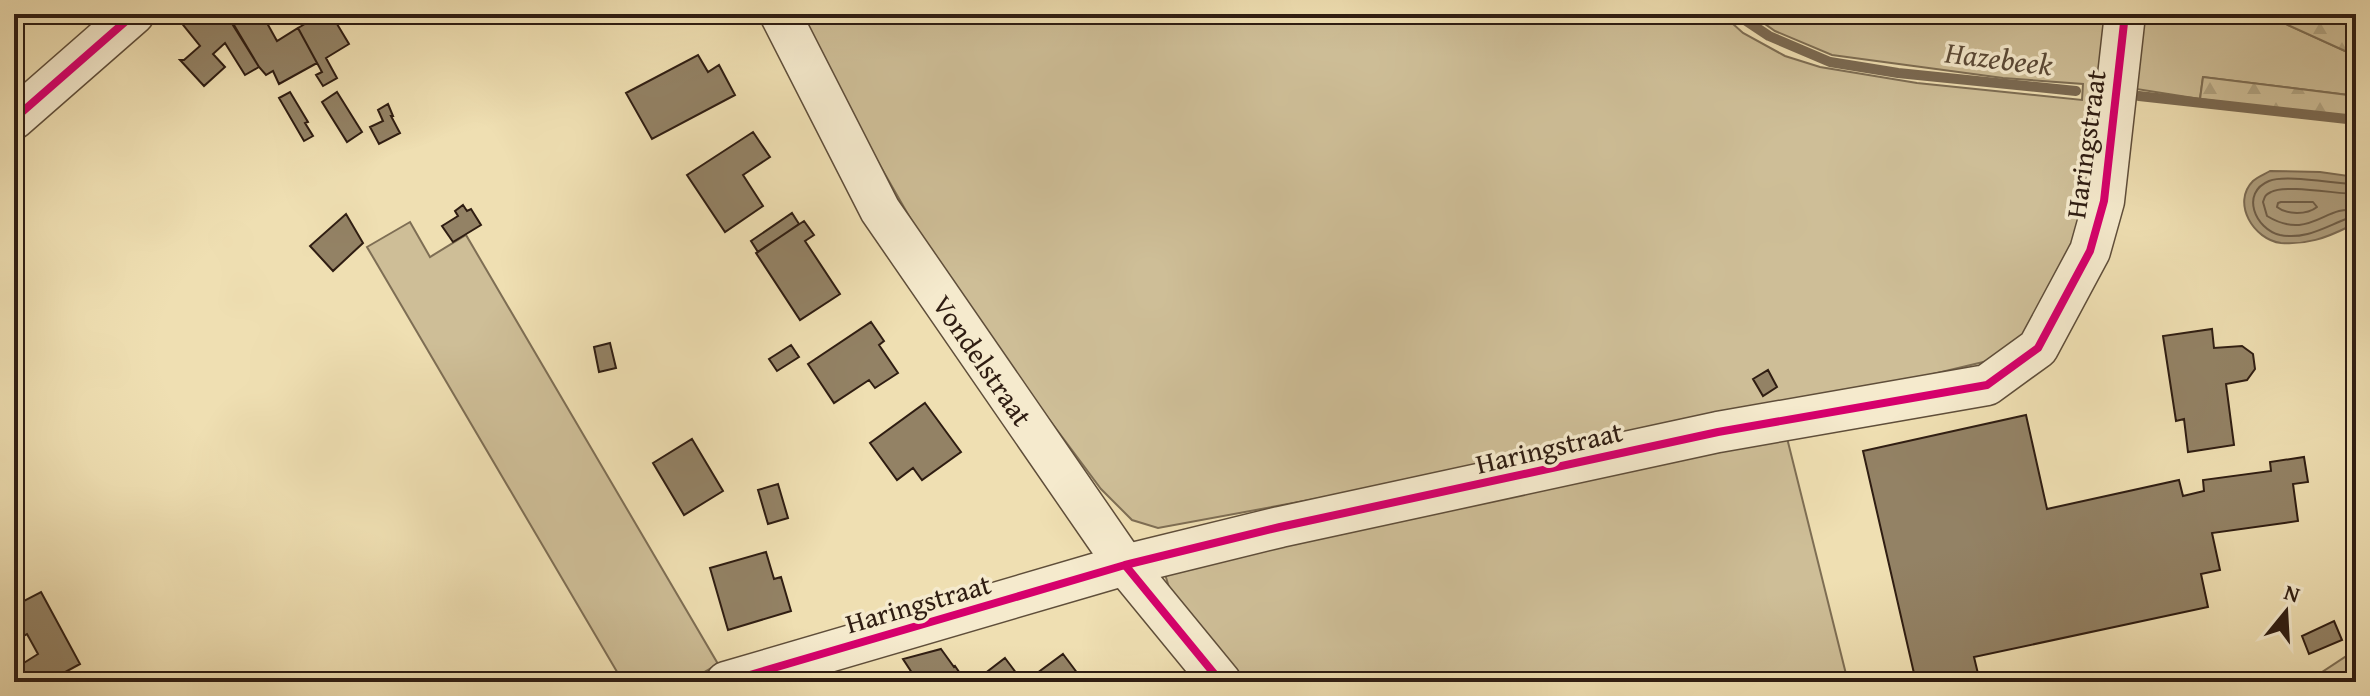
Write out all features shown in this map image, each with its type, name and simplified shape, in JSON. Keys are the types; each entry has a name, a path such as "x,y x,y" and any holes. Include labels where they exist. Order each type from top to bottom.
{"street":[{"path":"14,119 134,14"},
{"name":"Vondelstraat","path":"780,14 880,210 1125,565 1221,682"},
{"name":"Haringstraat","path":"726,682 1125,565 1280,527 1718,432 1987,385 2038,348 2090,251 2104,201 2125,14"}],"green space":[{"path":"793,14 1722,14 1743,33 1785,56 1820,67 1917,83 2082,100 2083,84 2003,78 1832,55 1775,31 1751,14 2109,14 2097,165 2075,242 2023,341 2000,358 1728,423 1158,528 1132,520 1101,489 948,284"},
{"path":"2132,14 2264,14 2356,56 2356,96 2203,77 2200,99 2130,88"},
{"path":"2264,14 2356,14 2356,56"},
{"path":"2203,77 2356,96 2356,119 2200,99"},
{"path":"410,222 430,257 466,235 718,664 687,682 623,682 367,247"},
{"path":"1787,438 1848,682 1240,682 1173,601 1165,574 1182,562"},
{"path":"2356,652 2356,682 2307,682 2345,657"}],"water":[{"path":"2270,171 2320,172 2356,177 2356,238 2348,227 2299,243 2281,243 2262,235 2249,219 2244,200 2253,181"}],"building":[{"path":"14,14 36,14 14,33"},
{"path":"188,14 226,14 259,67 245,75 225,43 213,54 225,67 204,86 180,60 200,46 180,21"},
{"path":"241,14 262,14 277,41 298,28 317,63 279,84 273,71 266,75 259,67 231,20"},
{"path":"322,14 331,14 349,44 326,58 337,78 323,86 316,75 322,72 298,28"},
{"path":"2064,14 2084,14 2083,24 2063,22"},
{"path":"698,55 708,72 719,65 735,95 652,139 626,93"},
{"path":"290,92 313,136 304,141 279,98"},
{"path":"337,92 362,132 347,142 322,102"},
{"path":"388,104 400,133 379,144 370,127 383,121 378,110"},
{"path":"753,132 770,157 743,175 763,206 725,232 687,175"},
{"path":"463,205 467,211 471,209 481,225 453,242 442,226 458,216 455,211"},
{"path":"792,213 799,224 758,252 751,241"},
{"path":"346,214 363,243 333,271 310,246"},
{"path":"804,221 814,235 805,241 840,294 800,320 756,253"},
{"path":"871,322 884,341 879,345 898,373 875,388 869,380 834,403 808,364"},
{"path":"2212,329 2214,348 2242,346 2253,354 2255,369 2247,380 2226,384 2234,445 2188,452 2184,419 2176,421 2163,336"},
{"path":"610,343 616,368 599,372 594,347"},
{"path":"791,345 799,357 777,371 769,359"},
{"path":"1768,370 1777,387 1763,396 1753,379"},
{"path":"925,403 961,452 922,480 913,468 897,480 870,443"},
{"path":"2026,415 2047,509 2179,480 2183,496 2204,491 2203,480 2271,471 2270,462 2304,457 2308,482 2293,484 2298,521 2212,533 2220,570 2201,574 2208,607 1974,657 1980,682 1916,682 1863,451"},
{"path":"692,439 723,491 684,515 653,463"},
{"path":"778,484 788,518 768,524 758,490"},
{"path":"766,552 774,579 781,577 791,611 728,630 710,568"},
{"path":"41,592 80,664 47,682 28,682 19,666 38,654 27,634 14,641 14,606"},
{"path":"2334,621 2342,640 2309,654 2302,636"},
{"path":"941,649 966,682 918,682 903,659"},
{"path":"1063,654 1084,682 1025,682"},
{"path":"1005,658 1023,682 982,682 979,678"}],"waterway":[{"name":"Hazebeek","path":"1736,14 1769,36 1830,62 1898,73 2076,91"},
{"name":"Hazebeek","path":"2139,96 2356,120"}],"cycle path":[{"path":"14,119 134,14"},
{"path":"726,682 1125,565 1280,527 1718,432 1987,385 2038,348 2090,251 2104,201 2125,14"},
{"path":"1125,565 1221,682"}]}
